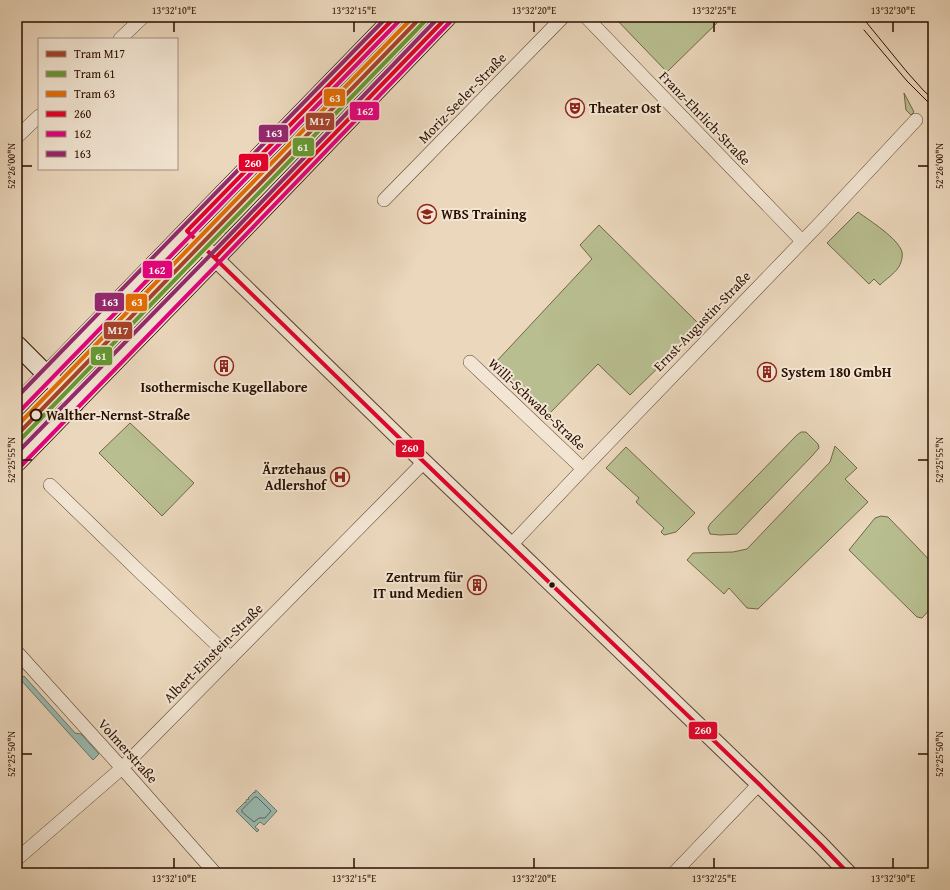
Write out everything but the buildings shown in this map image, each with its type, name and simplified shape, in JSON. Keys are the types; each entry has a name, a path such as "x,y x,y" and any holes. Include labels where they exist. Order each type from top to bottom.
{"main road":[{"path":"17,406 395,17"},
{"path":"17,462 447,17"},
{"path":"17,345 75,403"}],"street":[{"path":"121,38 143,17"},
{"name":"Moriz-Seeler-Straße","path":"384,200 563,17"},
{"name":"Franz-Ehrlich-Straße","path":"586,17 802,241"},
{"path":"17,137 38,117"},
{"name":"Ernst-Augustin-Straße","path":"511,545 850,191 916,120"},
{"path":"187,230 424,462 759,784 848,873"},
{"name":"Willi-Schwabe-Straße","path":"470,362 583,469"},
{"name":"Albert-Einstein-Straße","path":"17,858 122,768 424,462"},
{"path":"50,485 231,658"},
{"name":"Volmerstraße","path":"17,652 215,873"},
{"path":"674,873 759,784"}],"green space":[{"path":"402,17 439,17 230,233 224,233 208,217"},
{"path":"614,17 723,17 667,72"},
{"path":"904,93 914,112 911,115 906,110"},
{"path":"858,212 895,241 902,252 902,260 898,268 880,285 874,279 869,284 827,243"},
{"path":"599,225 701,326 630,395 598,364 548,415 495,363 592,259 580,245"},
{"path":"173,254 192,272 87,381 68,362"},
{"path":"130,423 194,483 162,516 99,453"},
{"path":"801,432 806,432 818,444 819,448 812,456 737,534 710,534 708,528 710,524"},
{"path":"835,446 857,468 845,479 868,502 758,609 747,608 729,588 724,594 687,560 693,553 733,552 747,549 830,462"},
{"path":"626,447 695,513 676,532 664,535 661,532 664,528 636,502 639,498 606,468"},
{"path":"881,516 888,517 933,564 933,606 922,618 917,617 849,550 875,518"}],"water":[{"path":"24,676 75,733 81,734 99,754 93,760 20,679"},
{"path":"256,790 277,811 264,825 260,822 255,827 259,830 257,832 236,811 245,802 246,803 247,799 248,800 248,798 254,792 255,793"}],"tram line":[{"name":"63","path":"17,426 413,17"},
{"name":"M17","path":"17,435 421,17"},
{"path":"862,17 907,72 933,99"},
{"name":"61","path":"21,439 425,21"},
{"path":"864,30 907,81 933,107"}],"transit line":[{"name":"163","path":"17,397 387,17"},
{"name":"260","path":"395,17 187,231 424,462 759,784 848,873"},
{"name":"163","path":"17,453 225,240 439,17"},
{"name":"260","path":"215,258 447,17"},
{"name":"162","path":"21,410 399,21"},
{"name":"162","path":"21,466 451,21"}],"place":[{"name":"Theater Ost","path":"575,108"},
{"name":"WBS Training","path":"427,214"},
{"name":"Isothermische Kugellabore","path":"224,366"},
{"name":"System 180 GmbH","path":"767,372"},
{"name":"Walther-Nernst-Straße","path":"36,415"},
{"name":"Ärztehaus Adlershof","path":"340,477"},
{"name":"Zentrum für IT und Medien","path":"477,585"}]}
